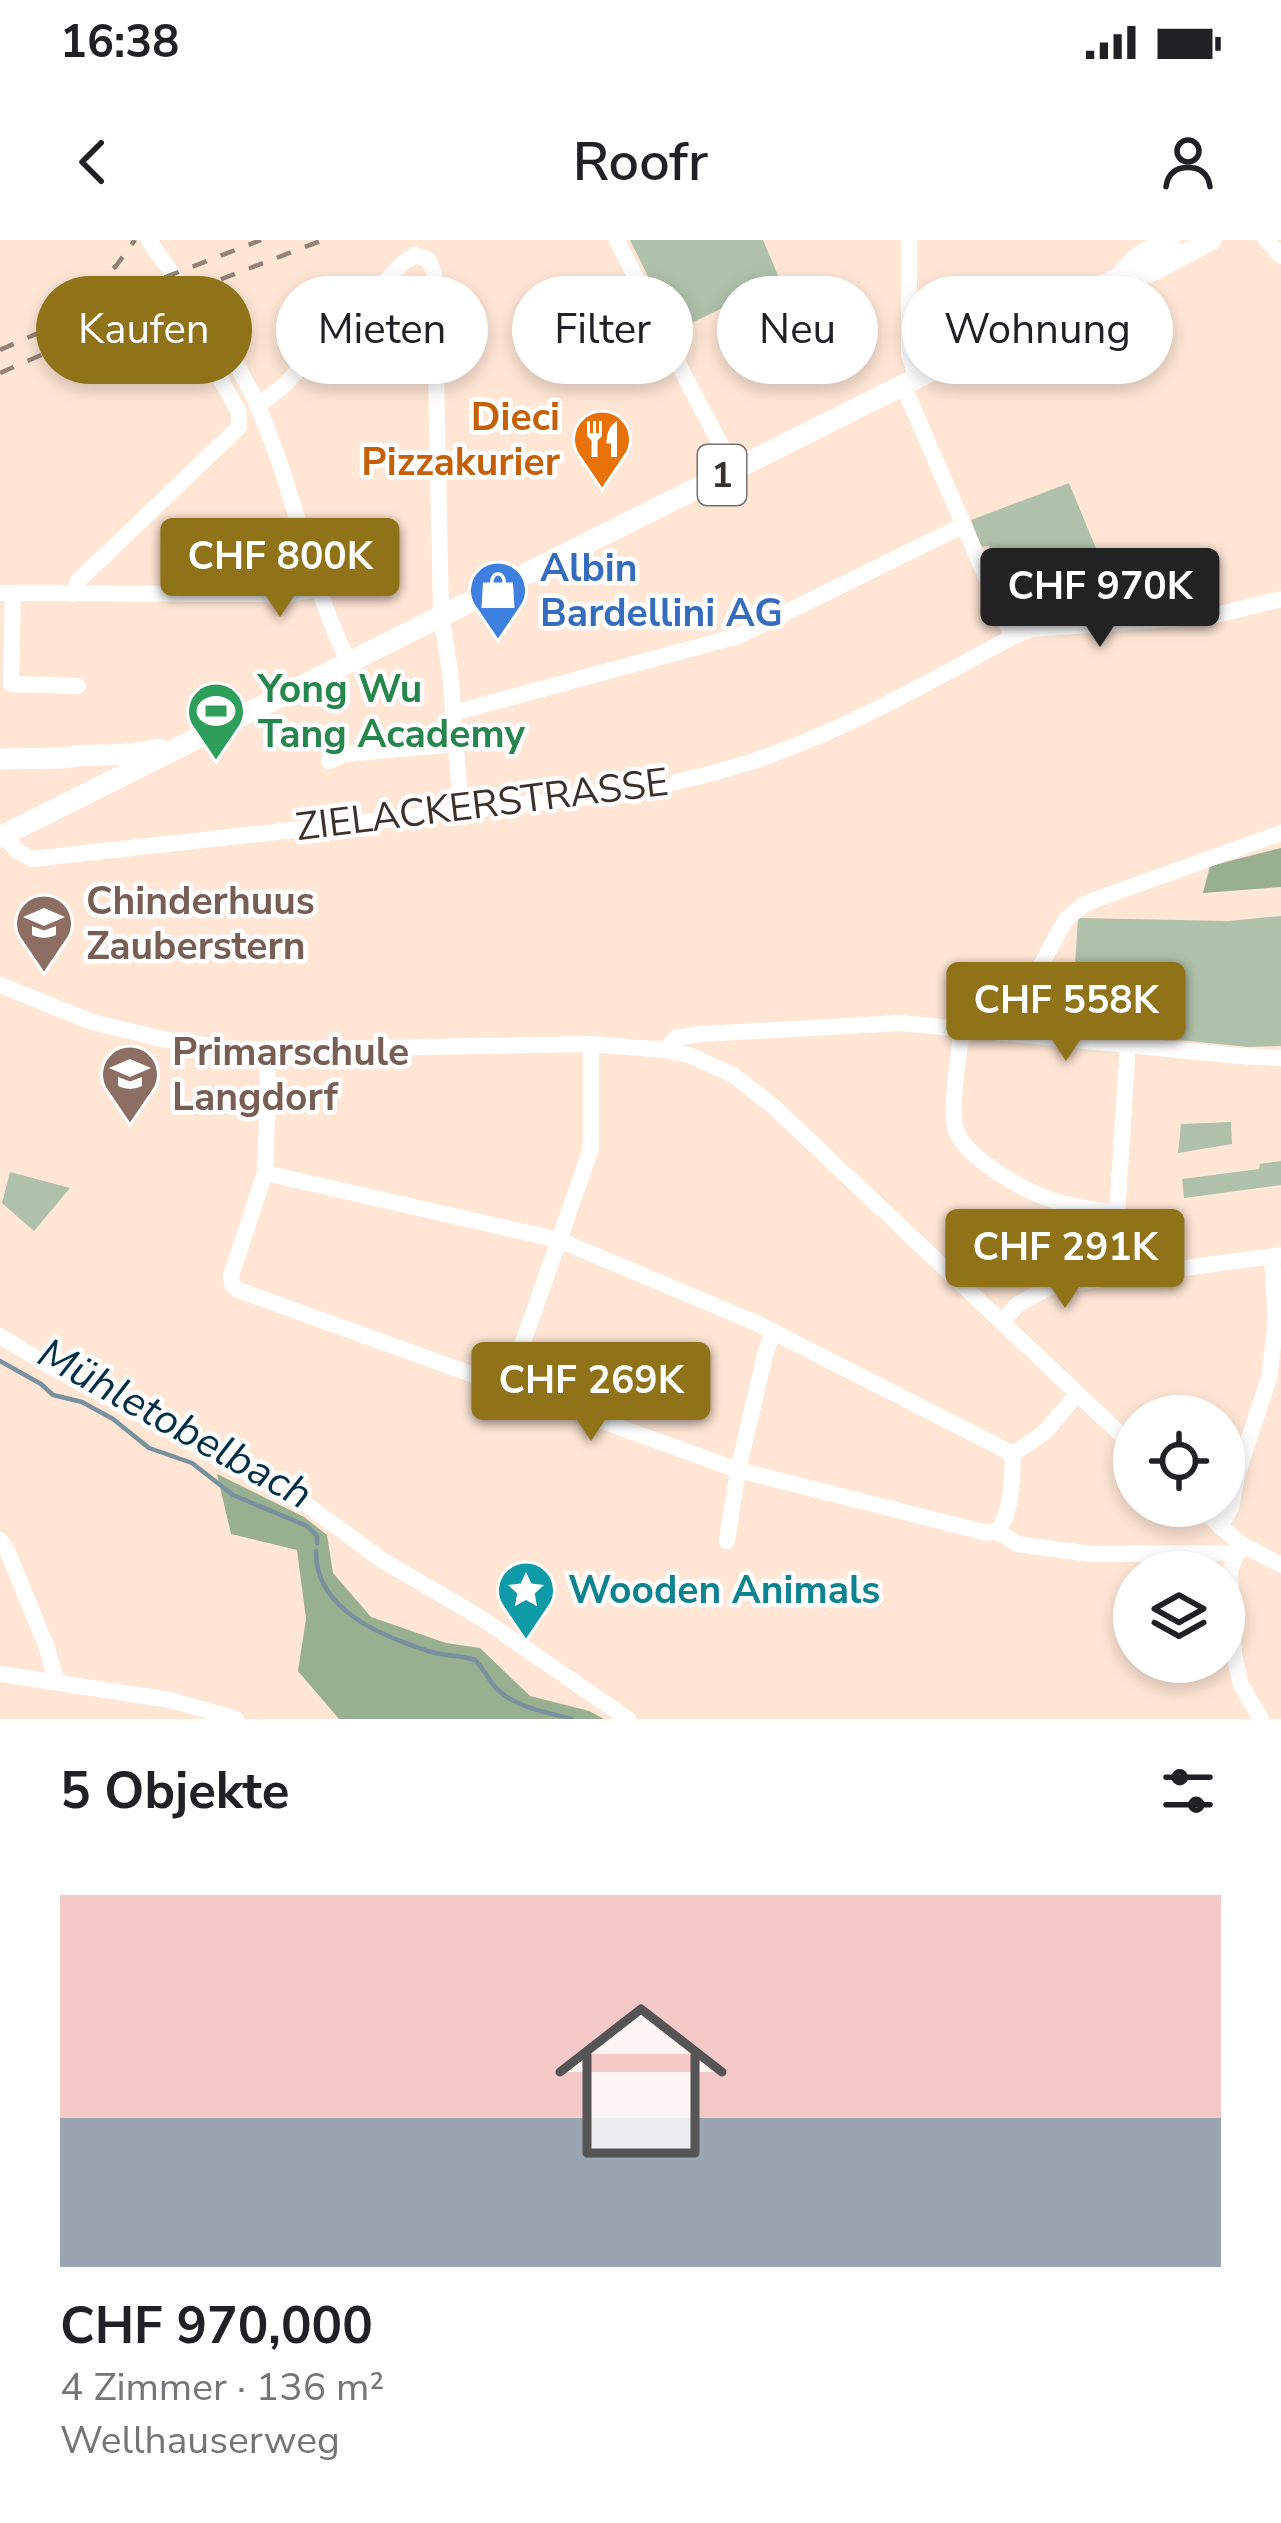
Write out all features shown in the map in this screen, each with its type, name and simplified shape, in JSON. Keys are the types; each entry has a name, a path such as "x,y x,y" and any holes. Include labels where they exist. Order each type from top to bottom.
{"main road":[{"name":"1","path":"1120,276 1138,257 1170,240"},
{"name":"1","path":"1131,276 1150,272 1211,240"},
{"name":"1","path":"66,758 111,770 134,770 906,384"},
{"name":"1","path":"0,759 131,754 185,742"},
{"path":"2,836 134,770"}],"street":[{"path":"148,240 215,330 258,406 317,589 348,661"},
{"path":"617,240 734,470"},
{"path":"909,240 909,276"},
{"path":"1266,240 1281,256"},
{"path":"258,406 284,386 403,263 415,255 433,265 442,616 451,670 461,811"},
{"path":"73,594 75,584 238,427 239,412 223,384"},
{"path":"911,384 962,526 1012,637"},
{"path":"453,713 738,636 962,526"},
{"path":"78,686 11,684 7,593 289,594 317,589"},
{"name":"ZIELACKERSTRASSE","path":"2,836 32,859 671,784 751,762 866,715 1012,637 1050,627 1212,616 1281,598"},
{"path":"329,760 345,754 456,744"},
{"path":"1009,1032 1058,932 1075,910 1281,833"},
{"path":"0,985 127,1032 239,1050 591,1043 665,1050 715,1066 754,1091 1113,1427"},
{"path":"665,1050 676,1038 702,1034 900,1023 1281,1058"},
{"path":"962,1027 954,1116 957,1135 995,1170 1035,1193 1116,1213"},
{"path":"508,1385 591,1149 591,1043"},
{"path":"1113,1277 1128,1044"},
{"path":"266,1050 265,1173 231,1276 238,1290 739,1470 987,1533 1003,1527 1013,1454 1045,1432 1077,1394"},
{"path":"265,1173 559,1240 774,1332 1013,1454"},
{"path":"1002,1322 1018,1304 1052,1286 1276,1255 1279,1322 1269,1378 1245,1451"},
{"path":"727,1540 739,1470 774,1332"},
{"path":"0,1336 307,1505 382,1560 481,1618 628,1719"},
{"path":"1220,1527 1239,1548"},
{"path":"997,1531 1016,1544 1091,1553 1239,1548 1281,1565"},
{"path":"0,1540 57,1682"},
{"path":"1239,1548 1230,1570 1234,1654 1241,1685 1261,1719"},
{"path":"0,1674 170,1700 236,1719"}],"green space":[{"path":"630,240 763,240 778,276 717,276 717,311 693,322 693,276 648,276"},
{"path":"1069,483 1121,609 1054,613 1053,609 1030,614 1013,609 990,570 996,567 989,546 981,547 971,520"},
{"path":"1281,848 1281,887 1203,893 1210,866"},
{"path":"1281,916 1281,1046 1248,1047 1071,1029 1078,918 1229,921"},
{"path":"1231,1122 1232,1144 1178,1153 1181,1124"},
{"path":"1281,1161 1281,1185 1184,1198 1182,1179 1259,1169 1260,1164"},
{"path":"10,1172 70,1188 34,1231 2,1203"},
{"path":"217,1474 304,1517 327,1535 333,1573 371,1617 446,1643 480,1648 530,1696 604,1719 339,1719 298,1671 306,1619 297,1550 231,1534"}],"waterway":[{"name":"Mühletobelbach","path":"0,1361 53,1395 82,1402 113,1419 149,1448 192,1463 233,1495 307,1526 317,1543"},
{"name":"Mühletobelbach","path":"316,1551 327,1589 354,1618 410,1645 475,1660 496,1688 515,1702 572,1719"}],"railway":[{"path":"105,276 135,240"},
{"path":"0,350 261,240"},
{"path":"0,373 167,300 323,240"}],"place":[{"name":"Dieci Pizzakurier","path":"602,490"},
{"name":"Albin Bardellini AG","path":"498,641"},
{"name":"Yong Wu Tang Academy","path":"216,762"},
{"name":"Chinderhuus Zauberstern","path":"44,974"},
{"name":"Primarschule Langdorf","path":"130,1125"},
{"name":"Wooden Animals","path":"526,1641"}]}
